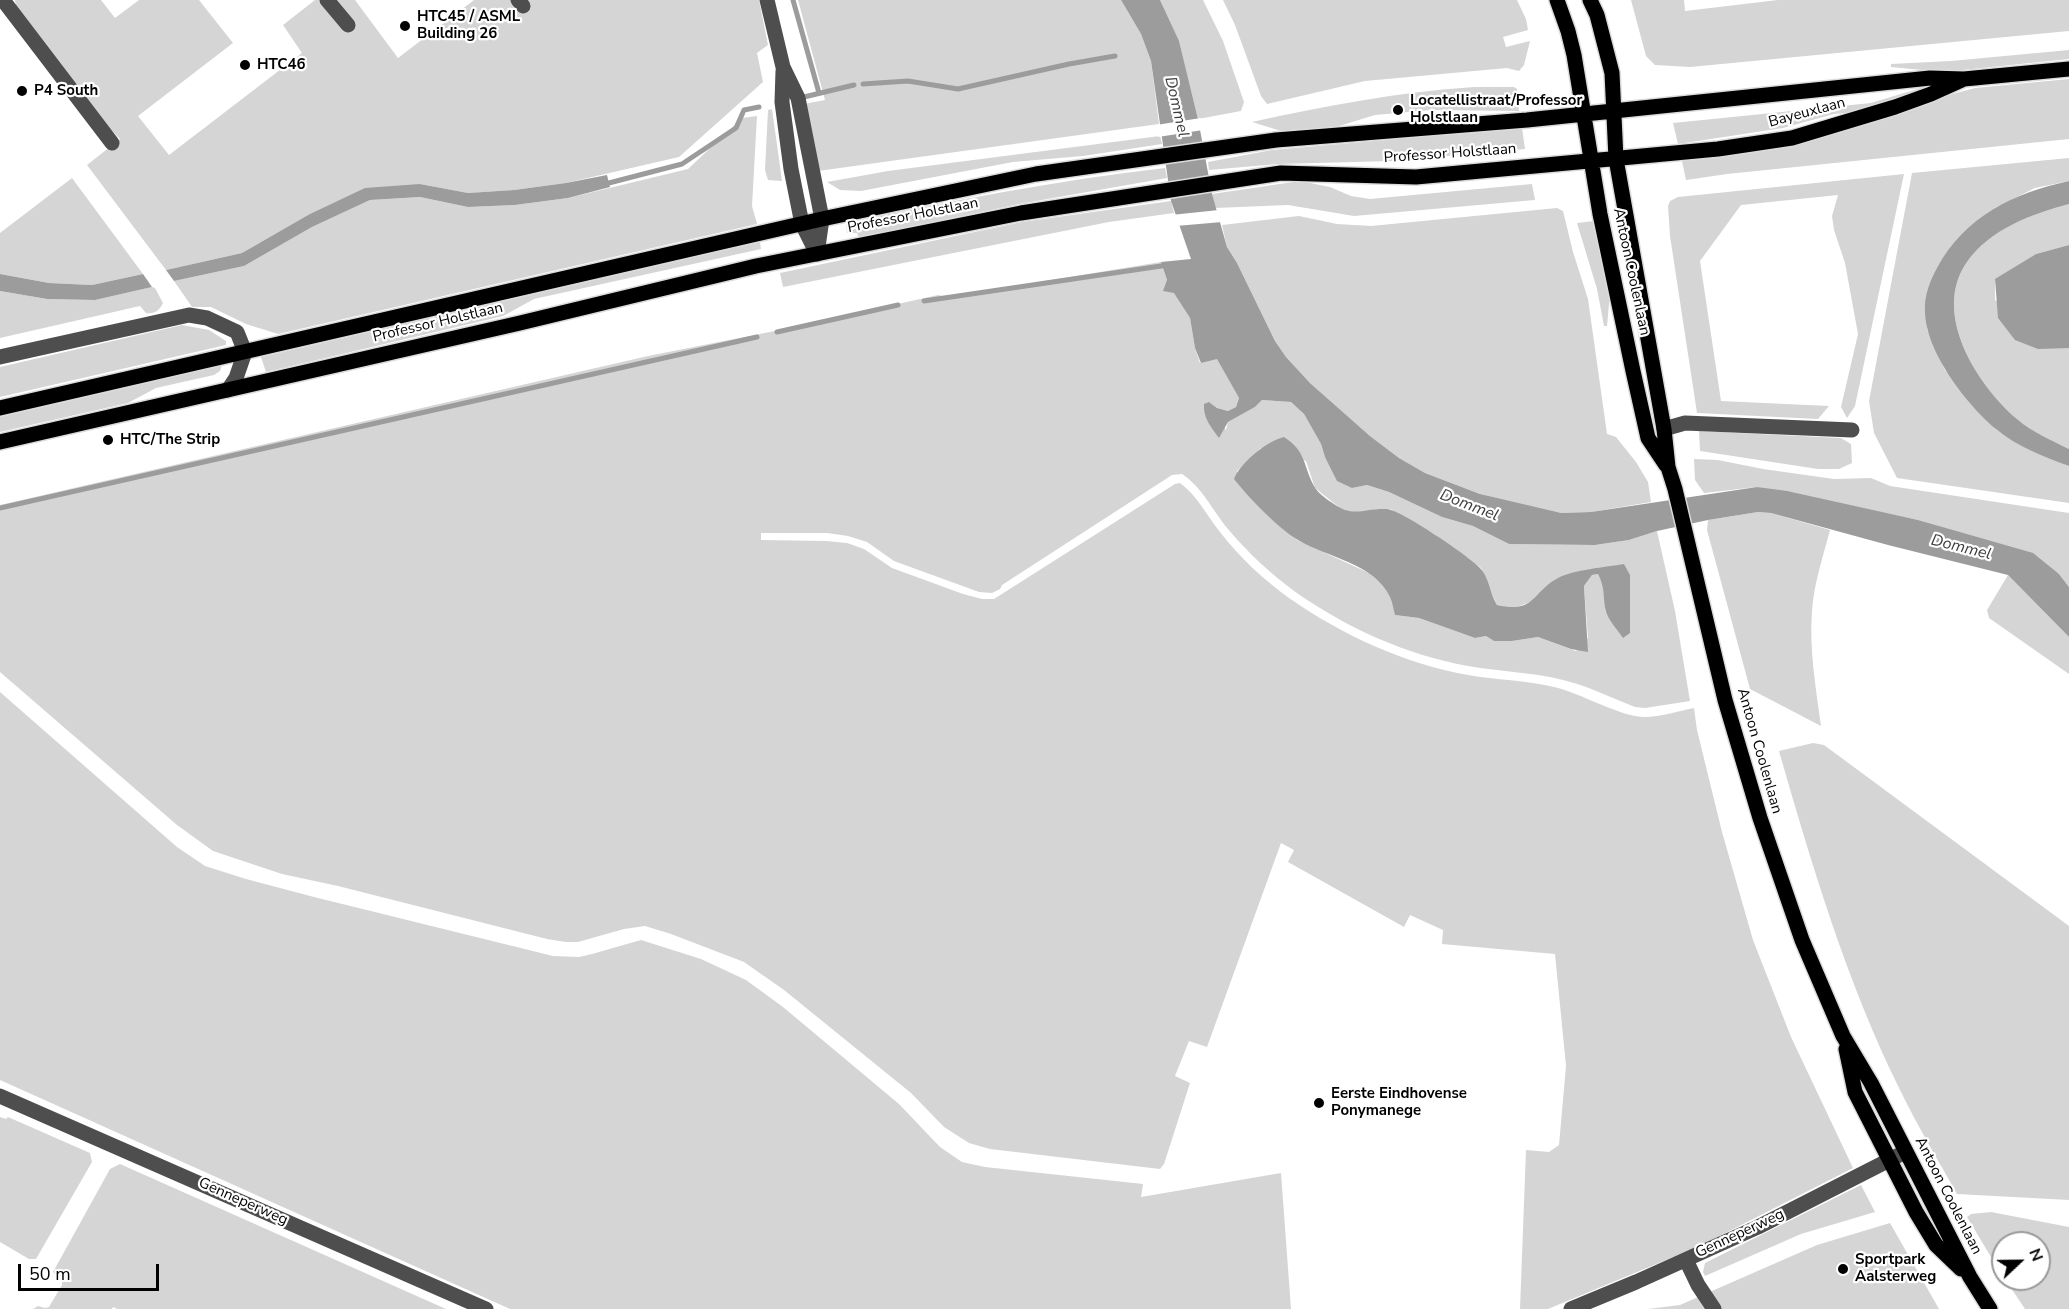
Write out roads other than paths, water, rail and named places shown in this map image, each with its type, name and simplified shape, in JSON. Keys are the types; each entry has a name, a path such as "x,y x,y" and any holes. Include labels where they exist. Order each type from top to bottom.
{"main road":[{"name":"Antoon Coolenlaan","path":"1557,0 1569,31 1574,55 1607,254 1648,438 1668,467"},
{"name":"Antoon Coolenlaan","path":"1590,0 1597,15 1612,73 1616,159 1664,429 1668,467 1725,700 1760,818 1802,940 1844,1036 1871,1083 1970,1277 1990,1309"},
{"name":"Bayeuxlaan","path":"1612,111 1930,78 1964,79 2069,69"},
{"name":"Bayeuxlaan","path":"1616,159 1707,151 1792,138 1922,97 1964,79"},
{"name":"Professor Holstlaan","path":"0,408 822,219 1036,174 1276,140 1612,111"},
{"name":"Professor Holstlaan","path":"0,442 702,278 1021,213 1281,174 1416,177 1616,159"},
{"name":"Antoon Coolenlaan","path":"1844,1036 1856,1092 1890,1160 1936,1245 1970,1277"}],"street":[{"path":"3,0 112,143"},
{"path":"327,0 348,25"},
{"path":"768,0 783,67 798,98 822,219 817,254"},
{"path":"783,67 782,102 791,169 802,224 817,254"},
{"path":"0,357 189,315 207,318 237,332 245,352 236,378 228,390"},
{"path":"1664,429 1685,423 1852,430"},
{"name":"Genneperweg","path":"0,1096 486,1309"},
{"name":"Genneperweg","path":"1571,1309 1758,1227 1905,1152"},
{"path":"1686,1260 1698,1285 1714,1309"}],"water":[{"name":"Dommel","path":"1121,0 1160,0 1179,41 1198,119 1212,194 1227,247 1275,341 1310,383 1370,436 1399,458 1425,473 1480,494 1561,513 1591,512 1757,487 1787,491 1918,520 2033,553 2059,574 2069,587 2069,637 2008,575 1771,513 1758,512 1708,520 1657,531 1629,540 1595,545 1509,544 1473,526 1442,517 1389,492 1367,485 1352,488 1337,481 1321,444 1304,414 1291,402 1262,400 1255,407 1228,422 1219,438 1206,418 1204,404 1209,402 1217,408 1228,411 1236,407 1239,398 1217,359 1201,363 1195,348 1190,318 1174,293 1163,291 1167,280 1161,262 1191,259 1171,201 1151,61 1141,34"},
{"path":"607,175 610,187 568,198 515,205 468,207 420,197 370,200 312,227 244,266 174,281 166,270 242,253 308,215 365,188 420,184 468,193 514,190"},
{"path":"2069,181 2069,204 2013,224 1987,240 1976,250 1957,282 1954,303 1956,325 1963,347 1987,387 2002,405 2023,424 2069,449 2069,466 2012,441 1973,406 1950,376 1932,343 1927,327 1925,300 1932,278 1948,250 1977,221 2010,200"},
{"path":"2069,245 2069,348 2038,349 2015,340 1998,318 1995,279 2036,254"},
{"path":"0,274 49,283 92,285 143,274 152,287 95,300 47,299 0,291"},
{"path":"1284,437 1300,453 1314,486 1324,497 1346,510 1358,512 1387,509 1395,511 1435,534 1480,568 1497,605 1519,607 1532,600 1549,584 1564,575 1624,564 1630,575 1630,633 1623,638 1612,624 1605,608 1603,587 1598,574 1592,575 1584,586 1588,652 1571,649 1538,637 1512,641 1494,641 1486,636 1475,638 1419,618 1395,615 1390,597 1373,576 1349,562 1290,535 1264,512 1234,479 1242,466 1255,454 1270,443"}],"waterway":[{"path":"793,0 819,93"},
{"path":"863,84 908,81 958,89 1115,56"},
{"path":"804,97 854,85"},
{"path":"605,184 682,164 736,128 744,110 759,107"},
{"path":"924,301 1168,265"},
{"path":"777,332 898,305"},
{"path":"0,508 757,337"}],"place":[{"name":"HTC45 / ASML Building 26","path":"405,26"},
{"name":"HTC46","path":"245,65"},
{"name":"P4 South","path":"22,91"},
{"name":"Locatellistraat/Professor Holstlaan","path":"1398,110"},
{"name":"HTC/The Strip","path":"108,440"},
{"name":"Eerste Eindhovense Ponymanege","path":"1319,1103"},
{"name":"Sportpark Aalsterweg","path":"1843,1269"}]}
